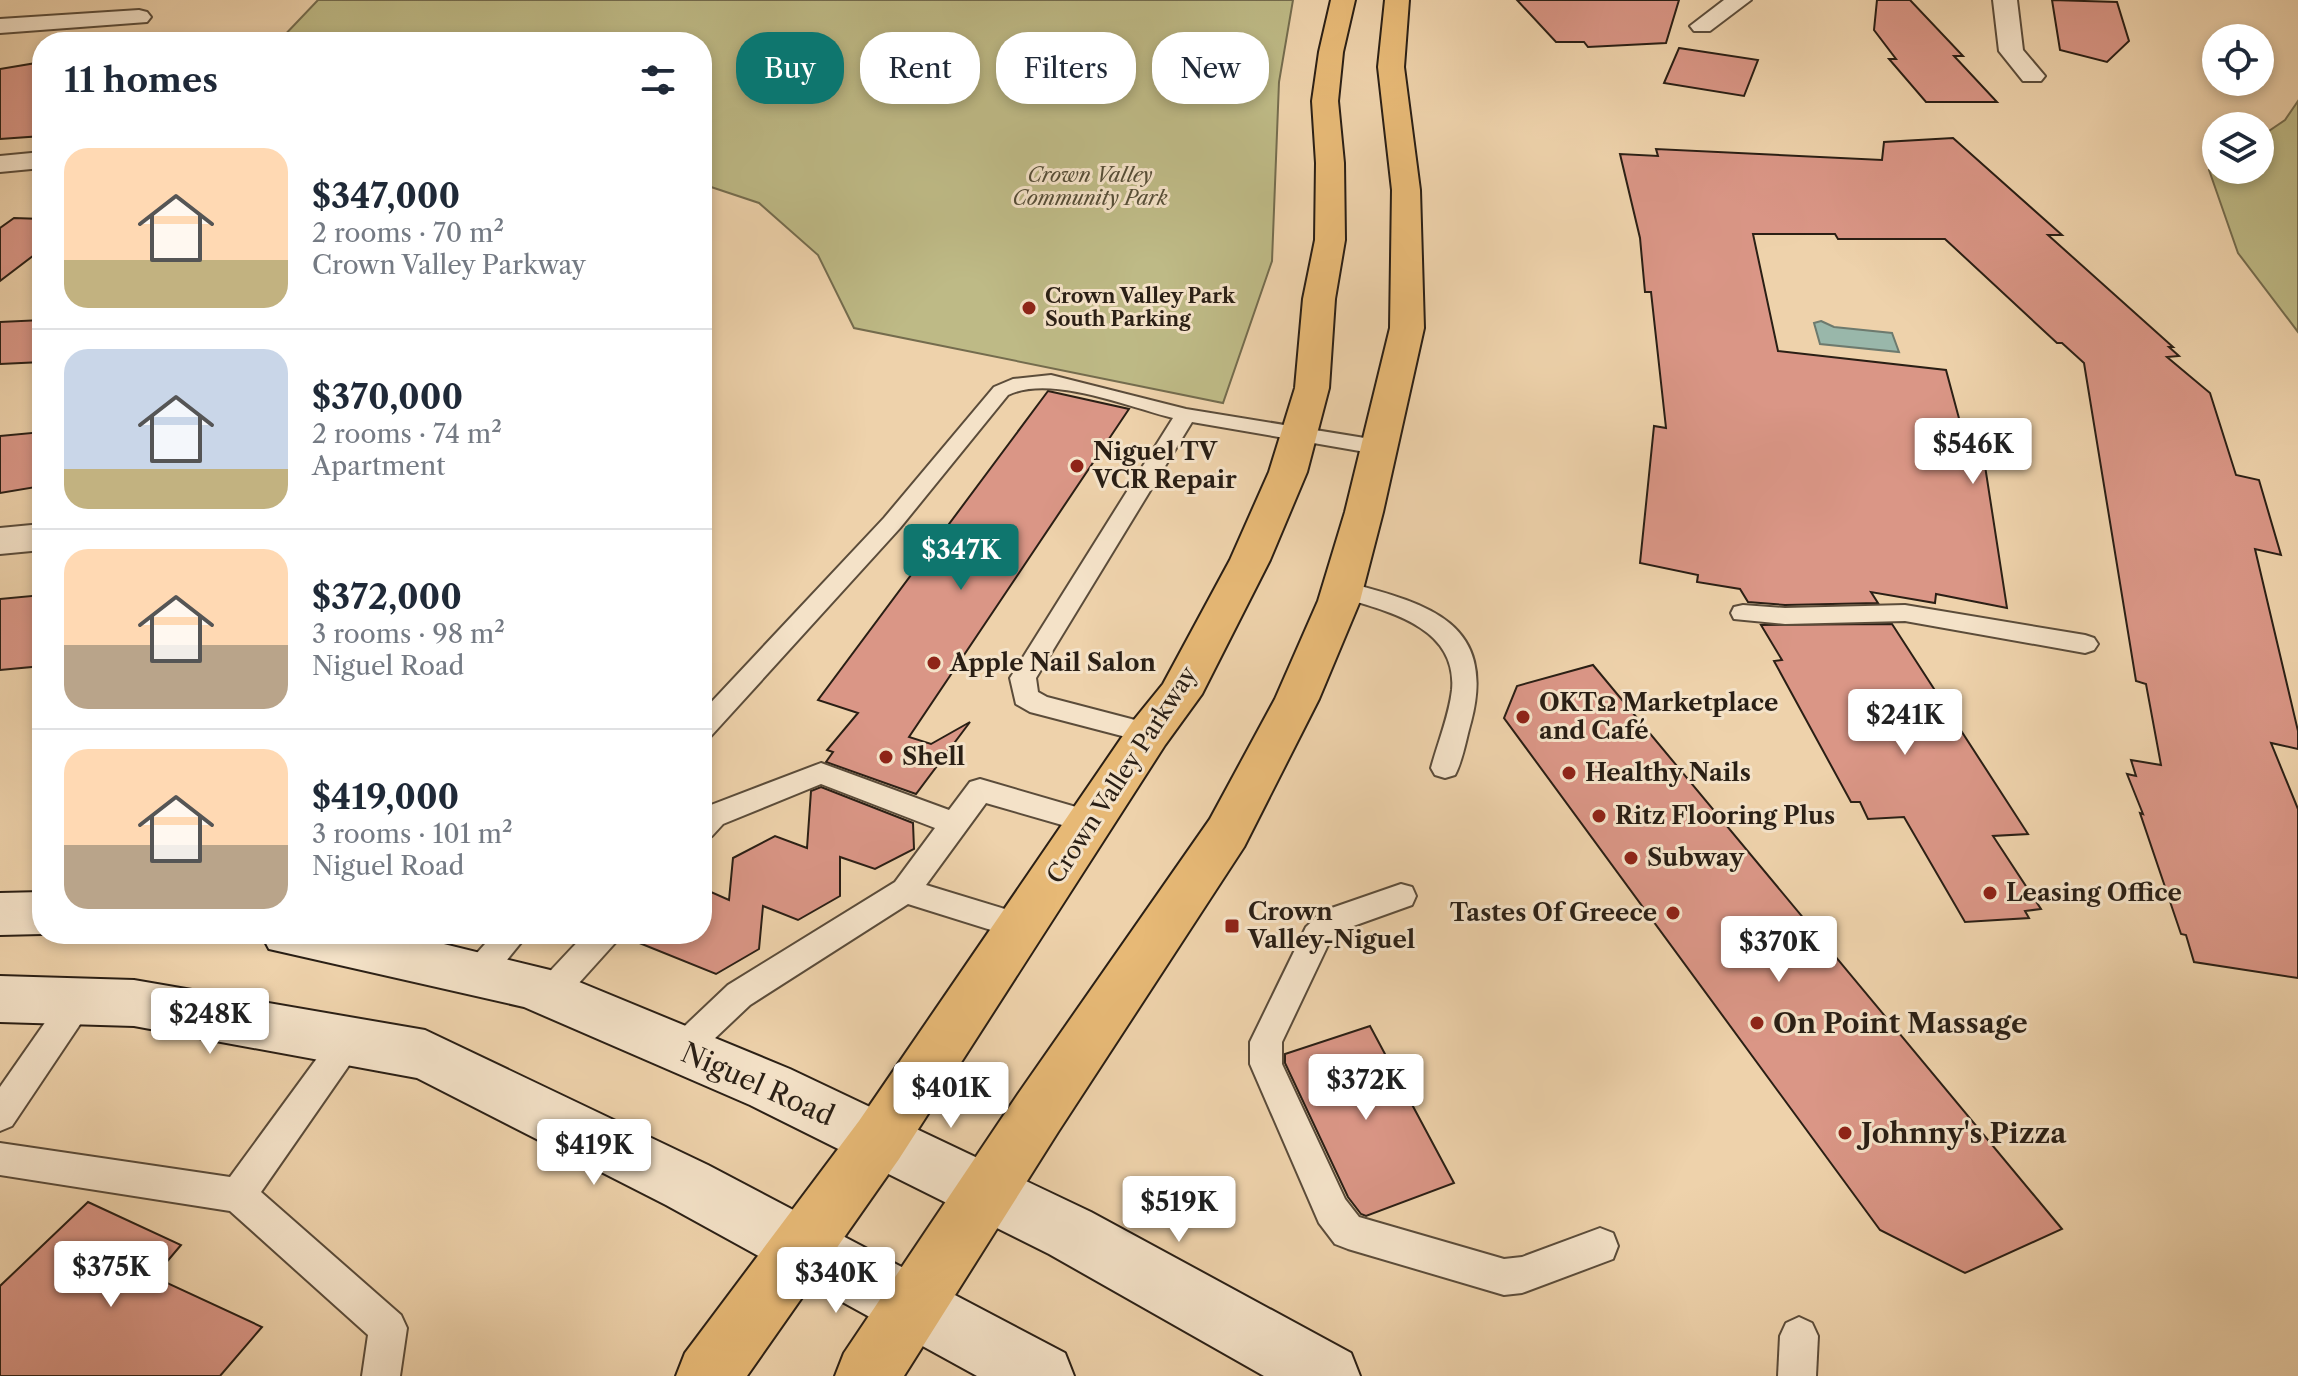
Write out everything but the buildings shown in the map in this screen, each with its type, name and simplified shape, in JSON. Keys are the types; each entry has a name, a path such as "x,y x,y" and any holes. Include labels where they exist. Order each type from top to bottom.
{"main road":[{"name":"Crown Valley Parkway","path":"708,1376 879,1140 1149,733 1180,694 1250,560 1288,472 1312,388 1319,299 1330,240 1330,163 1325,101 1331,52 1343,0"},
{"path":"867,1376 1227,833 1297,699 1342,589 1364,512 1407,328 1406,190 1391,67 1397,0"},
{"path":"1702,26 1739,0"},
{"path":"2005,0 2011,51 2032,76"},
{"path":"0,26 139,17"},
{"path":"0,164 32,161"},
{"path":"0,541 32,538"},
{"path":"0,914 32,913"},
{"name":"Niguel Road","path":"348,944 478,973 549,994 770,1087 1070,1233 1328,1376"},
{"path":"0,999 134,1003 425,1055 687,1185 1042,1376"}],"lane":[{"path":"712,718 892,523 1001,391 1013,385 1051,381 1186,415 1377,447"},
{"path":"1149,733 1039,705 1025,697 1023,678 1186,415"},
{"path":"1342,589 1435,623 1449,634 1463,657 1465,687 1445,768"},
{"path":"1743,613 1785,616 1905,613 2085,644"},
{"path":"712,817 821,773 955,824"},
{"path":"682,1049 739,995 905,891 980,790 1090,822"},
{"path":"905,891 1023,927"},
{"path":"1401,896 1334,920 1317,936 1266,1042 1266,1064 1332,1211 1348,1231 1504,1277 1522,1275 1600,1246"},
{"path":"478,973 504,944"},
{"path":"549,994 595,944"},
{"path":"0,1115 78,1001"},
{"path":"238,1195 348,1041"},
{"path":"0,1159 238,1195 388,1328 381,1376"},
{"path":"1797,1376 1799,1336"}],"green space":[{"name":"Crown Valley Community Park","path":"318,0 1293,0 1279,82 1272,261 1223,403 854,328 818,255 759,203 712,187 712,32 288,32"},
{"path":"2298,101 2298,332 2238,253 2214,184 2274,184 2274,127 2285,120"}],"shaded area":[{"path":"1821,321 1834,327 1892,333 1899,352 1820,344 1814,323"}],"place":[{"name":"Crown Valley Park South Parking","path":"1029,308"},
{"name":"Niguel TV VCR Repair","path":"1077,466"},
{"name":"Apple Nail Salon","path":"934,663"},
{"name":"OKTΩ Marketplace and Café","path":"1523,717"},
{"name":"Shell","path":"886,757"},
{"name":"Healthy Nails","path":"1569,773"},
{"name":"Ritz Flooring Plus","path":"1599,816"},
{"name":"Subway","path":"1631,858"},
{"name":"Leasing Office","path":"1990,893"},
{"name":"Tastes Of Greece","path":"1673,913"},
{"name":"Crown Valley-Niguel","path":"1232,926"},
{"name":"On Point Massage","path":"1757,1023"},
{"name":"Johnny's Pizza","path":"1845,1133"}]}
